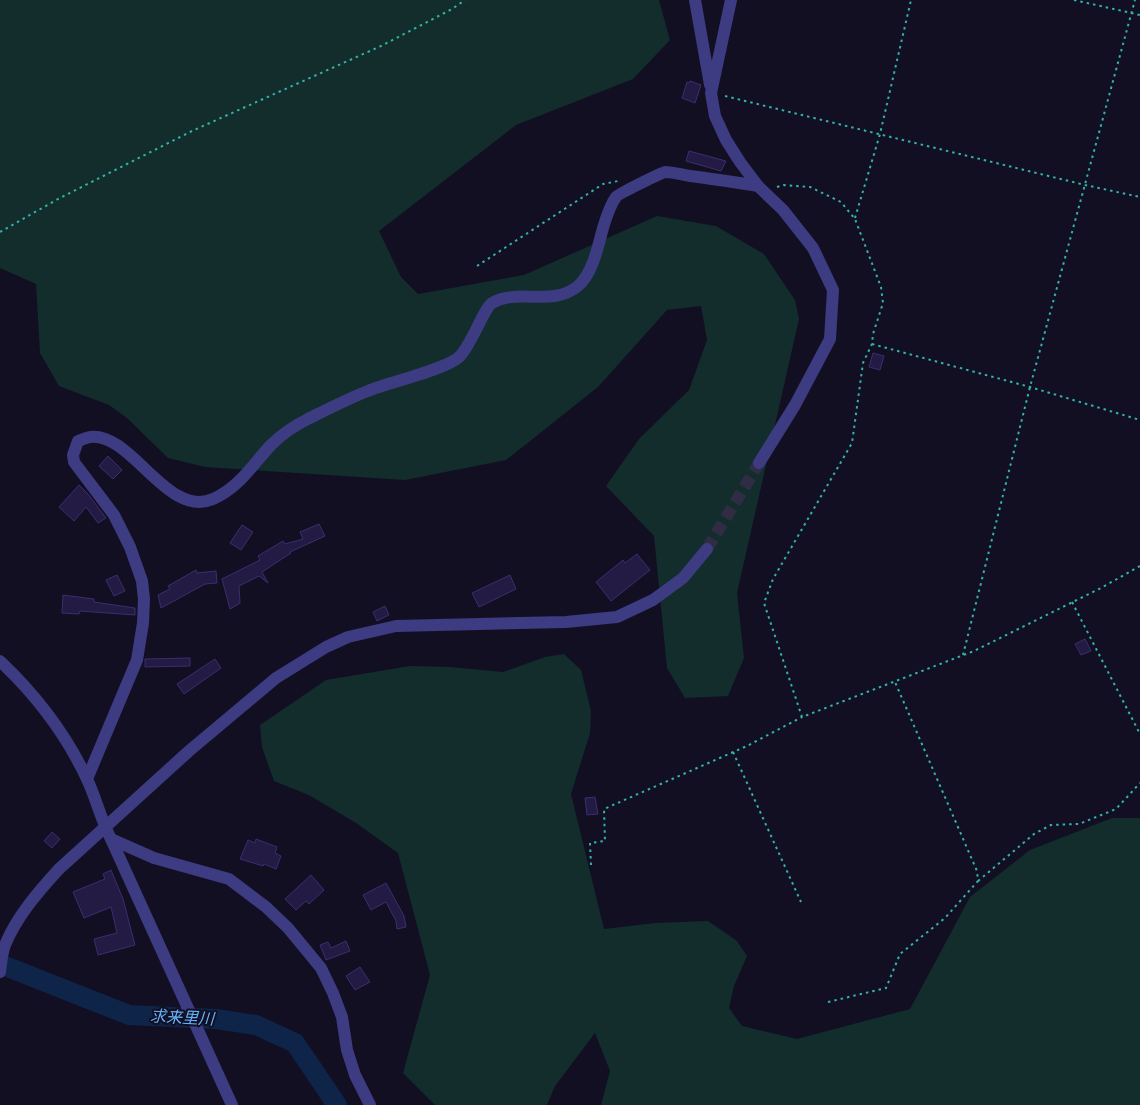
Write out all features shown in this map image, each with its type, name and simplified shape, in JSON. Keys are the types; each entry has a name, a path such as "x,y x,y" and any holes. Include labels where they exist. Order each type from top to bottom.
{"street":[{"path":"695,0 715,116 726,140 761,189 783,210 812,248 833,290 830,339 795,405 759,463"},
{"path":"711,93 731,0"},
{"path":"87,779 137,660 143,623 144,599 142,581 130,547 114,515 74,462 73,454 78,441 90,437 107,439 124,450 148,473 183,499 200,503 213,500 232,489 271,445 282,435 304,421 367,391 458,359 472,340 489,305 498,300 526,296 556,297 577,286 587,273 616,195 664,172 761,189"},
{"path":"0,972 4,946 20,916 40,890 104,827 276,678 326,647 348,637 396,626 566,622 617,617 653,600 682,578 707,549"},
{"path":"0,661 33,695 52,720 70,747 87,779 100,810 104,827 232,1105"},
{"path":"111,839 154,858 230,879 266,907 288,928 321,968 333,993 342,1017 347,1050 355,1075 370,1105"}],"path":[{"path":"0,232 58,199 184,136 270,97 289,86 324,73 381,46 452,10 465,0"},
{"path":"855,219 880,134 911,0"},
{"path":"1074,0 1140,15"},
{"path":"963,655 1030,387 1135,0"},
{"path":"711,93 1140,197"},
{"path":"477,266 603,184 620,181"},
{"path":"761,189 784,185 810,187 841,202 855,219 881,287 883,303 873,334 872,344 863,364 852,443 772,579 764,604 802,717"},
{"path":"872,344 1030,387 1140,420"},
{"path":"591,865 590,844 606,841 604,809 733,752 802,717 974,651 1140,566"},
{"path":"1072,602 1140,734"},
{"path":"895,682 977,871 978,881"},
{"path":"733,752 801,902"},
{"path":"828,1002 886,988 900,954 945,918 978,881 1034,834 1051,824 1079,824 1116,809 1140,783"}],"green space":[{"path":"0,0 659,0 670,40 633,79 516,125 379,231 401,277 418,294 524,275 657,216 716,226 764,254 795,300 799,319 737,593 744,658 728,696 685,698 667,668 654,536 606,486 639,439 689,390 707,340 701,306 667,310 598,387 506,460 405,480 205,467 168,458 127,418 109,405 59,386 40,353 36,284 0,268"},
{"path":"564,654 581,670 591,711 590,733 571,794 604,929 655,923 708,921 737,941 747,956 734,986 729,1008 742,1026 797,1039 910,1009 970,897 1030,850 1112,818 1140,818 1140,1105 601,1105 610,1071 595,1033 555,1086 547,1105 435,1105 403,1073 430,975 398,853 356,823 309,795 274,781 262,747 260,725 326,680 410,666 451,667 503,672 545,657"}],"building":[{"path":"690,81 701,85 695,103 682,98 687,82 689,83"},
{"path":"689,151 726,161 721,171 686,161"},
{"path":"873,353 884,356 880,370 869,367"},
{"path":"108,456 122,470 113,479 99,466"},
{"path":"79,485 106,518 98,523 86,507 74,521 59,507"},
{"path":"319,524 325,536 290,552 262,572 268,583 259,576 239,586 240,603 230,609 222,579 260,560 258,556 283,541 285,544 303,539 300,532"},
{"path":"242,525 253,532 241,550 230,543"},
{"path":"637,554 650,570 611,601 596,582 623,560 625,563"},
{"path":"196,570 197,573 216,571 217,583 205,584 161,608 158,595 170,589 168,586"},
{"path":"117,575 125,591 114,596 106,580"},
{"path":"510,575 516,589 479,607 472,593"},
{"path":"63,595 94,599 94,602 135,608 135,615 80,611 79,614 62,613"},
{"path":"385,606 389,615 377,621 373,612"},
{"path":"1085,639 1091,651 1081,655 1075,644"},
{"path":"190,658 190,666 145,667 145,659"},
{"path":"215,659 221,668 184,694 177,684"},
{"path":"595,797 598,814 587,815 585,798"},
{"path":"52,832 60,839 52,848 44,841"},
{"path":"256,839 277,847 275,853 281,856 276,869 264,864 263,866 240,859 248,840 255,843"},
{"path":"111,870 123,899 135,945 98,955 94,939 117,933 111,907 84,918 73,892 105,879 103,874"},
{"path":"311,875 324,890 309,904 306,901 296,910 285,899"},
{"path":"386,883 404,916 406,927 397,929 396,921 386,902 371,910 363,895"},
{"path":"346,941 350,951 326,960 320,945 328,942 331,948"},
{"path":"360,967 370,982 355,990 346,976"}],"waterway":[{"name":"求来里川","path":"0,964 129,1015 216,1019 256,1025 295,1043 337,1105"}],"tunnel":[{"path":"707,549 759,463"}]}
